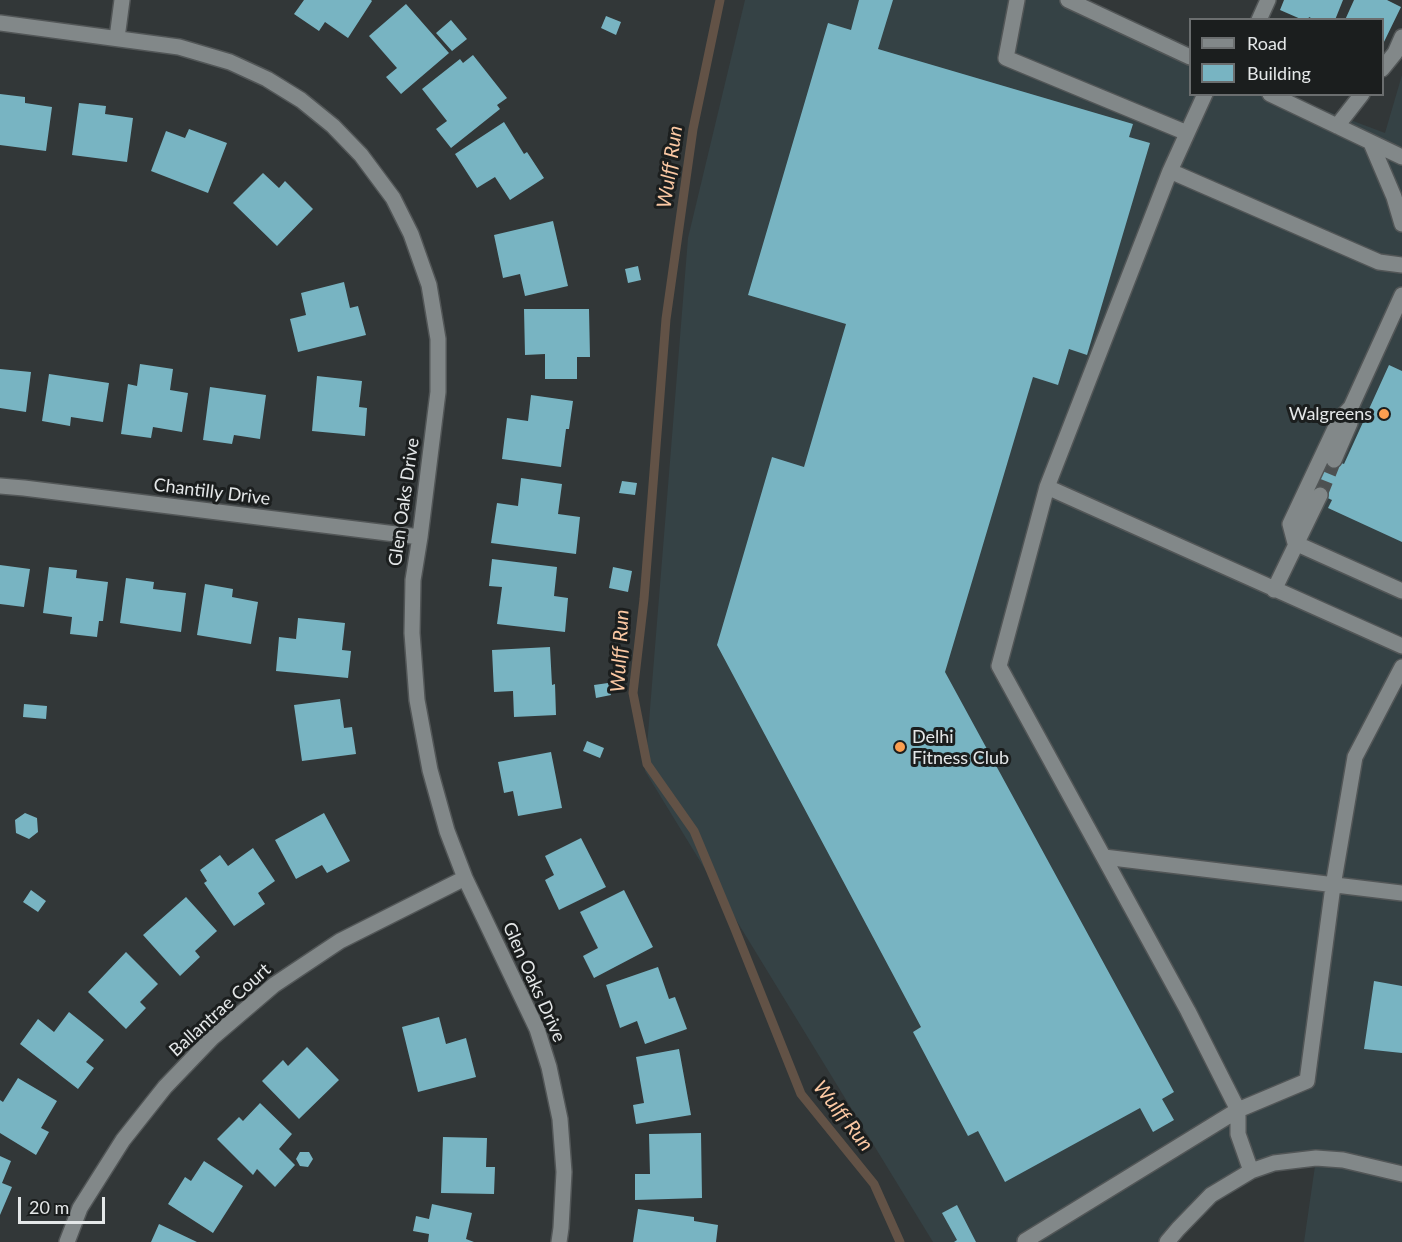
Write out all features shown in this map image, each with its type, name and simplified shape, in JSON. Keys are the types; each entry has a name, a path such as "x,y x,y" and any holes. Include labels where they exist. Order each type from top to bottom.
{"street":[{"path":"117,38 122,0"},
{"path":"1017,0 1006,58 1187,133"},
{"path":"1068,0 1189,56"},
{"path":"1260,18 1268,0"},
{"name":"Glen Oaks Drive","path":"0,23 179,46 230,62 267,79 301,100 333,126 361,155 393,198 411,234 429,285 438,339 438,392 413,580 412,633 417,700 430,770 447,831 465,878 537,1029 549,1067 560,1119 564,1172 559,1242"},
{"path":"1384,68 1402,37"},
{"path":"1204,96 1170,171 1047,487 999,666 1188,1011 1238,1110 1238,1134 1251,1171"},
{"path":"1274,96 1371,143 1401,154"},
{"path":"1336,126 1360,96"},
{"path":"1371,143 1394,197 1402,224"},
{"path":"1170,171 1379,262 1402,265"},
{"path":"1295,543 1290,524 1339,420 1351,407 1402,296"},
{"path":"1334,460 1350,423 1351,407"},
{"name":"Chantilly Drive","path":"0,486 420,537"},
{"path":"1047,487 1402,646"},
{"path":"1274,590 1320,495"},
{"path":"1295,543 1402,591"},
{"path":"1026,1242 1025,1240 1238,1110 1307,1081 1333,886 1355,757 1402,667"},
{"path":"1104,857 1402,893"},
{"name":"Ballantrae Court","path":"67,1242 80,1208 123,1140 165,1087 212,1038 274,985 340,941 465,878"},
{"path":"1167,1242 1211,1195 1251,1171 1274,1163 1316,1158 1343,1160 1402,1174"}],"shaded area":[{"path":"745,0 1068,0 1189,57 1189,96 1287,96 1385,133 1402,75 1402,1242 1304,1242 1316,1159 1274,1163 1211,1195 1167,1242 933,1242 645,771 688,238"}],"building":[{"path":"304,0 372,1 348,38 325,22 319,31 294,14"},
{"path":"859,0 893,0 878,49 1133,124 1129,137 1150,143 1087,355 1069,349 1058,385 1033,377 945,672 1174,1092 1162,1099 1174,1120 1153,1132 1140,1108 1005,1182 978,1131 968,1136 913,1032 921,1027 717,645 772,457 804,467 846,324 748,295 828,23 851,30"},
{"path":"1284,0 1343,0 1336,18 1298,18 1280,10"},
{"path":"1354,0 1387,0 1401,7 1384,42 1384,18 1346,18"},
{"path":"406,4 449,53 401,94 386,77 397,68 369,36"},
{"path":"606,16 621,22 616,35 601,28"},
{"path":"451,20 467,39 452,51 436,33"},
{"path":"473,55 507,98 497,105 500,109 451,148 436,129 447,121 422,89 460,59 463,63"},
{"path":"0,94 25,97 25,103 52,107 46,151 0,145"},
{"path":"79,103 106,106 105,114 133,118 127,162 72,155"},
{"path":"504,122 524,154 527,152 544,178 510,200 495,177 477,188 455,154"},
{"path":"189,129 227,143 208,193 151,171 166,131 185,138"},
{"path":"263,173 279,188 285,181 313,209 277,246 233,203"},
{"path":"553,221 568,286 525,296 520,274 503,278 494,235"},
{"path":"638,266 641,280 628,283 625,269"},
{"path":"344,282 350,308 358,306 366,335 298,352 290,319 306,315 301,293"},
{"path":"524,309 589,309 590,357 577,357 577,379 545,379 545,354 525,355"},
{"path":"140,364 173,369 170,390 188,393 182,432 153,427 151,438 121,434 128,384 137,386"},
{"name":"Walgreens","path":"1389,365 1402,371 1402,542 1328,508 1332,500 1310,490 1324,456 1344,464"},
{"path":"0,369 31,372 26,412 0,408"},
{"path":"49,374 109,383 103,422 71,417 70,426 42,421"},
{"path":"317,376 362,381 359,407 367,408 365,436 312,431"},
{"path":"210,387 266,395 260,439 234,435 232,444 203,440"},
{"path":"531,395 573,401 569,429 566,429 561,467 502,459 507,418 528,421"},
{"path":"521,478 562,484 558,514 580,517 576,554 491,543 497,503 518,506"},
{"path":"622,481 637,483 635,495 619,493"},
{"path":"492,559 557,567 554,596 568,598 565,632 497,624 502,587 489,586"},
{"path":"0,565 30,569 24,607 0,604"},
{"path":"49,567 77,570 76,578 108,582 103,621 99,621 97,637 70,634 72,617 43,613"},
{"path":"613,567 632,571 628,592 609,588"},
{"path":"126,578 154,582 153,589 186,593 181,632 120,623"},
{"path":"205,584 233,589 232,597 258,602 251,644 197,635"},
{"path":"298,618 345,623 342,650 351,651 348,678 276,671 279,637 296,639"},
{"path":"550,647 556,715 514,717 513,691 494,692 492,650"},
{"path":"608,683 611,695 596,698 594,685"},
{"path":"340,699 344,728 352,727 356,754 302,761 294,705"},
{"path":"24,704 47,706 46,719 23,717"},
{"path":"587,741 604,748 600,758 583,751"},
{"path":"551,752 562,808 518,816 513,791 504,793 498,762"},
{"path":"25,813 37,818 38,832 29,839 16,833 15,820"},
{"path":"324,813 350,861 327,873 322,865 296,879 275,840"},
{"path":"581,838 606,887 559,910 545,880 554,875 545,856"},
{"path":"253,848 275,881 258,893 265,904 234,926 204,883 207,881 200,870 220,855 228,866"},
{"path":"31,890 46,901 38,912 23,902"},
{"path":"624,890 653,947 594,978 583,956 598,948 580,912"},
{"path":"186,897 217,931 195,951 200,957 180,976 143,935"},
{"path":"126,952 158,984 140,1002 146,1008 126,1029 88,992"},
{"path":"658,967 669,999 675,997 687,1029 645,1044 637,1021 620,1028 606,985"},
{"path":"1374,981 1402,986 1402,1053 1364,1049"},
{"path":"69,1012 104,1040 86,1062 94,1068 78,1089 20,1044 38,1019 54,1032"},
{"path":"439,1017 446,1044 466,1038 476,1077 418,1092 402,1027"},
{"path":"307,1047 339,1080 299,1119 262,1081 283,1060 288,1066"},
{"path":"679,1049 691,1115 636,1124 633,1105 644,1103 636,1057"},
{"path":"18,1078 57,1101 41,1128 49,1132 36,1155 0,1133 0,1100 3,1102"},
{"path":"260,1103 292,1134 279,1149 295,1165 275,1187 257,1169 253,1175 217,1139 239,1117 243,1121"},
{"path":"701,1133 702,1198 635,1200 635,1174 650,1174 649,1134"},
{"path":"443,1137 487,1138 486,1167 495,1167 494,1194 441,1193"},
{"path":"300,1152 309,1152 313,1159 308,1167 300,1166 296,1159"},
{"path":"0,1156 11,1161 2,1183 12,1187 0,1215"},
{"path":"204,1161 243,1186 213,1233 168,1204 185,1177 191,1181"},
{"path":"432,1204 472,1213 466,1239 474,1242 428,1242 429,1234 413,1231 416,1216 429,1219"},
{"path":"957,1205 976,1242 954,1242 957,1240 942,1213"},
{"path":"638,1209 694,1217 694,1221 718,1225 716,1242 633,1242"},
{"path":"159,1224 197,1242 151,1242"}],"waterway":[{"name":"Wulff Run","path":"720,0 693,129 666,319 644,599 633,693 647,764 694,831 801,1094 874,1184 900,1242"}],"tunnel":[{"path":"1320,495 1334,460"}],"place":[{"name":"Walgreens","path":"1384,414"},
{"name":"Delhi Fitness Club","path":"900,747"}]}
